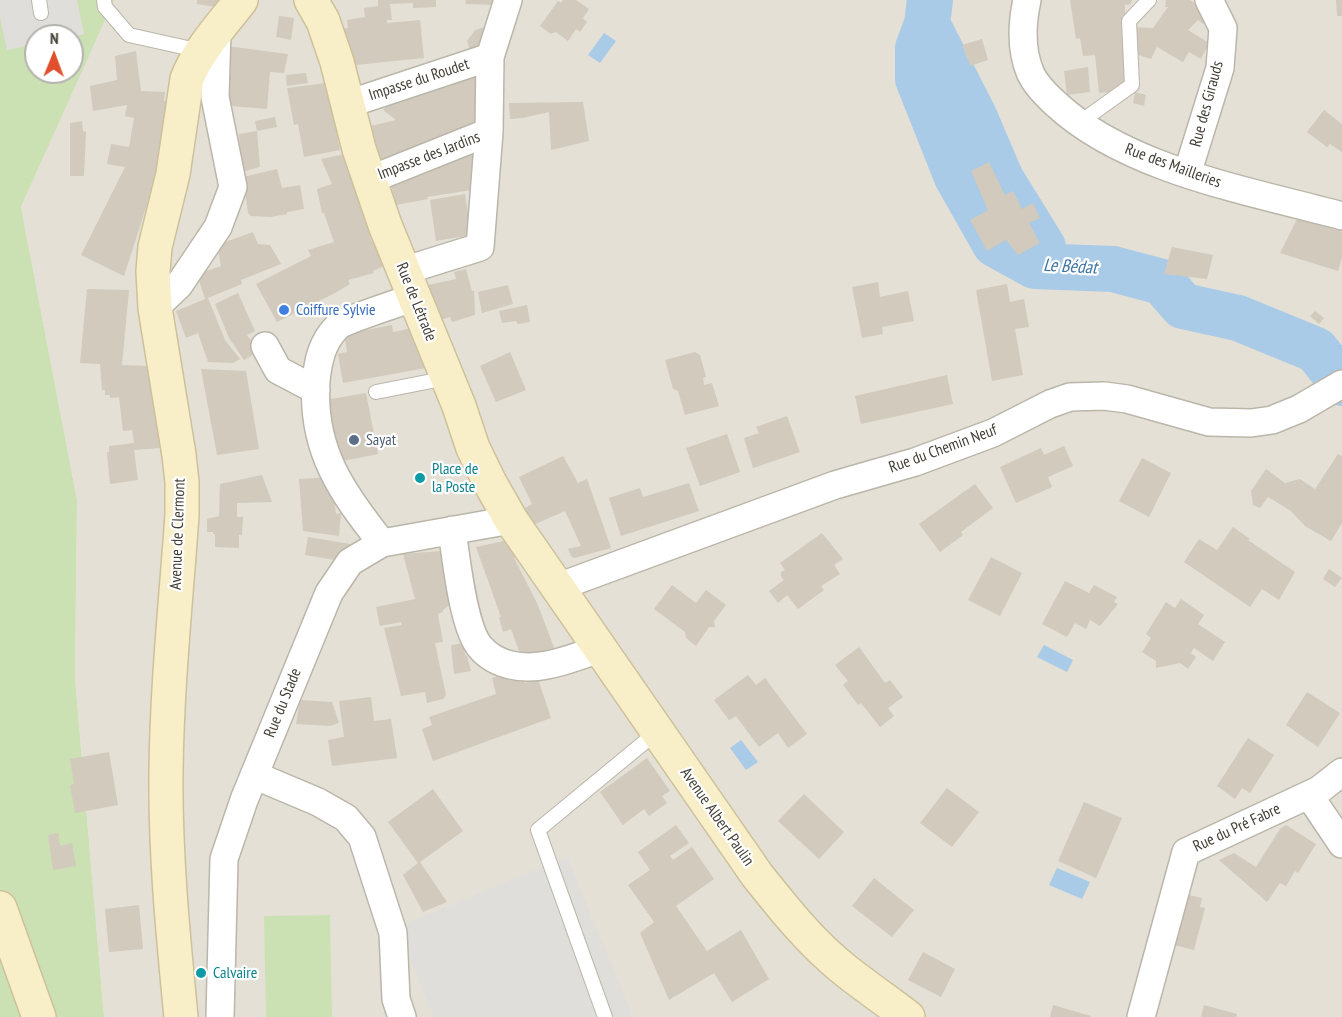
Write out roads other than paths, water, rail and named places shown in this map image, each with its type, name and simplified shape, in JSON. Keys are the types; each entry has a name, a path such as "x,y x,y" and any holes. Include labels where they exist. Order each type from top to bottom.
{"street":[{"name":"Avenue de Clermont","path":"181,1017 167,844 166,772 168,709 182,515 182,482 155,308 153,271 155,246 173,174 187,79 192,66 209,41 241,0"},
{"name":"Rue de Létrade","path":"311,0 323,21 337,62 369,180 473,448 511,520 558,588"},
{"path":"382,543 351,505 324,452 315,409 319,355 339,325 409,284 480,247 489,132 490,57 508,0"},
{"name":"Rue des Mailleries","path":"1027,0 1023,39 1030,71 1035,82 1050,99 1079,123 1126,150 1187,174 1342,216"},
{"name":"Rue des Girauds","path":"1187,174 1220,68 1223,28 1209,0"},
{"path":"155,308 179,285 218,227 233,187 215,97 209,41"},
{"name":"Impasse du Roudet","path":"348,104 490,57"},
{"name":"Impasse des Jardins","path":"369,180 489,132"},
{"path":"265,346 278,370 316,390"},
{"name":"Rue du Chemin Neuf","path":"558,588 835,485 915,462 993,433 1050,404 1070,397 1104,396 1127,399 1209,422 1235,424 1272,420 1299,409 1337,387"},
{"name":"Rue du Stade","path":"219,1017 224,859 254,775 329,593 350,562 382,543 511,520"},
{"path":"452,531 469,621 478,645 495,661 518,667 546,665 600,649"},
{"name":"Avenue Albert Paulin","path":"558,588 757,875 805,933 837,963 908,1017"},
{"name":"Rue du Pré Fabre","path":"1142,1017 1186,852 1319,790 1342,772"},
{"path":"254,775 318,802 346,818 362,837 393,933 396,999 402,1017"},
{"path":"1309,795 1342,844"},
{"path":"0,908 39,1017"}],"lane":[{"path":"104,0 105,7 129,35 209,41"},
{"path":"1079,123 1132,85 1129,21 1149,0"},
{"path":"376,392 447,378"},
{"path":"605,1017 537,831 658,731"}],"water":[{"path":"604,33 616,41 600,63 588,55"},
{"path":"1044,645 1073,660 1067,672 1037,657"},
{"path":"741,740 758,762 746,770 730,748"},
{"path":"1057,868 1090,882 1082,899 1049,885"}],"waterway":[{"name":"Le Bédat","path":"930,0 927,24 918,48 918,79 957,177 995,244 1035,266 1113,269 1162,282 1183,306 1238,318 1316,350 1342,383"},
{"path":"927,24 974,116 1001,179 1043,247"}],"place":[{"name":"Coiffure Sylvie","path":"284,310"},
{"name":"Sayat","path":"354,440"},
{"name":"Place de la Poste","path":"420,478"},
{"name":"Calvaire","path":"201,973"}]}
